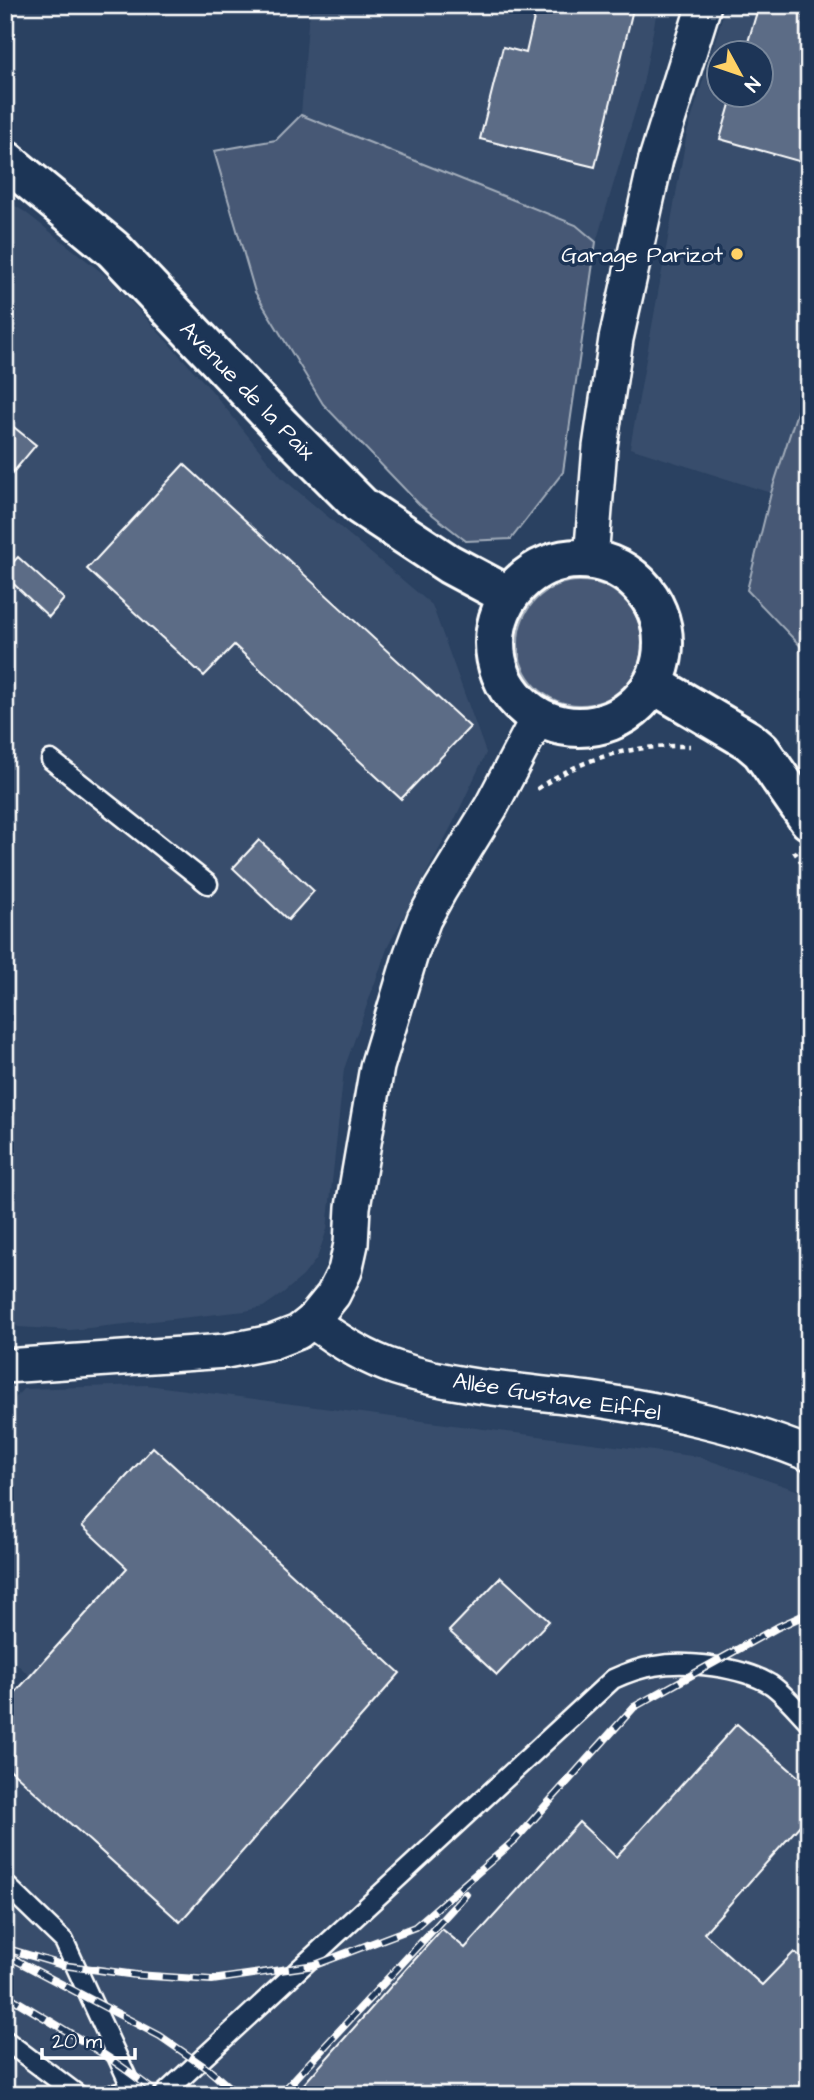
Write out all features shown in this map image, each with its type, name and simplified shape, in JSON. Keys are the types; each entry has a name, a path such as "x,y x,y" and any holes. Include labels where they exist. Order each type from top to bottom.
{"street":[{"path":"591,559 600,447 616,339 656,159 704,5"},
{"name":"Avenue de la Paix","path":"5,160 113,249 361,506 449,564 509,596"},
{"path":"591,559 617,568 639,584 655,606 663,632 662,659 653,684 640,702 622,716 602,725 580,728 558,725 538,717 519,703 505,684 497,663 495,640 499,617 509,596 525,579 545,566 568,560 591,559"},
{"path":"653,684 754,746 772,766 799,831"},
{"path":"5,1366 226,1351 272,1342 298,1332 312,1321 333,1295 345,1271 377,1067 411,954 429,909 491,807 538,717"},
{"name":"Allée Gustave Eiffel","path":"312,1321 358,1352 396,1368 449,1381 599,1401 703,1420 770,1438 809,1454"}],"lane":[{"path":"51,760 208,884"},
{"path":"163,2095 613,1679 657,1665 695,1665 733,1670 751,1674 772,1685 809,1722"},
{"path":"5,1884 64,1941 137,2094"},
{"path":"5,2040 78,2095"},
{"path":"111,2095 123,2092 137,2094"}],"path":[{"path":"535,790 563,771 597,758 657,746 691,746 700,750"},
{"path":"799,831 809,873"}],"shaded area":[{"path":"313,5 658,5 642,89 596,242 576,225 301,115 308,23"},
{"name":"Garage Parizot","path":"726,5 809,5 809,375 771,493 630,448 687,133 706,71 706,108 776,108 776,38 716,38"},
{"path":"301,115 576,225 596,242 563,472 511,539 466,541 419,504 323,404 255,292 214,151 276,140"},
{"path":"5,200 25,212 110,279 211,390 282,478 432,605 486,753 453,823 388,946 344,1069 327,1229 317,1258 303,1276 263,1307 70,1330 18,1327 5,1314"},
{"path":"809,375 809,655 747,590 771,493"},
{"path":"580,581 604,586 624,599 637,619 642,643 637,667 624,687 604,700 580,705 556,700 536,687 523,667 518,643 523,619 536,599 556,586"},
{"path":"147,1385 699,1457 799,1491 809,1497 809,2095 5,2095 5,1704 30,1676 5,1653 5,1410 23,1389"}],"building":[{"path":"537,5 634,5 595,167 480,139 503,47 526,53"},
{"path":"759,5 809,16 809,164 720,139 729,108 776,108 776,38 749,38"},
{"path":"5,420 36,445 5,482"},
{"path":"184,464 470,727 401,799 234,645 204,676 87,569"},
{"path":"18,557 64,599 49,617 5,576 5,571"},
{"path":"259,840 314,891 288,920 233,868"},
{"path":"153,1447 400,1673 180,1922 5,1765 5,1704 127,1568 82,1526"},
{"path":"501,1577 549,1621 497,1675 449,1631"},
{"path":"737,1724 809,1786 809,1815 704,1933 762,1985 794,1952 809,1965 809,2095 294,2095 442,1929 465,1948 579,1822 616,1857"}],"railway":[{"path":"5,1948 62,1965 136,1975 212,1980 315,1965 415,1927 515,1840 634,1707 778,1627 809,1613"},
{"path":"280,2095 466,1894"},
{"path":"8,1956 160,2036 209,2070 238,2095"},
{"path":"5,1994 103,2054 159,2095"}],"place":[{"name":"Garage Parizot","path":"737,254"}]}
